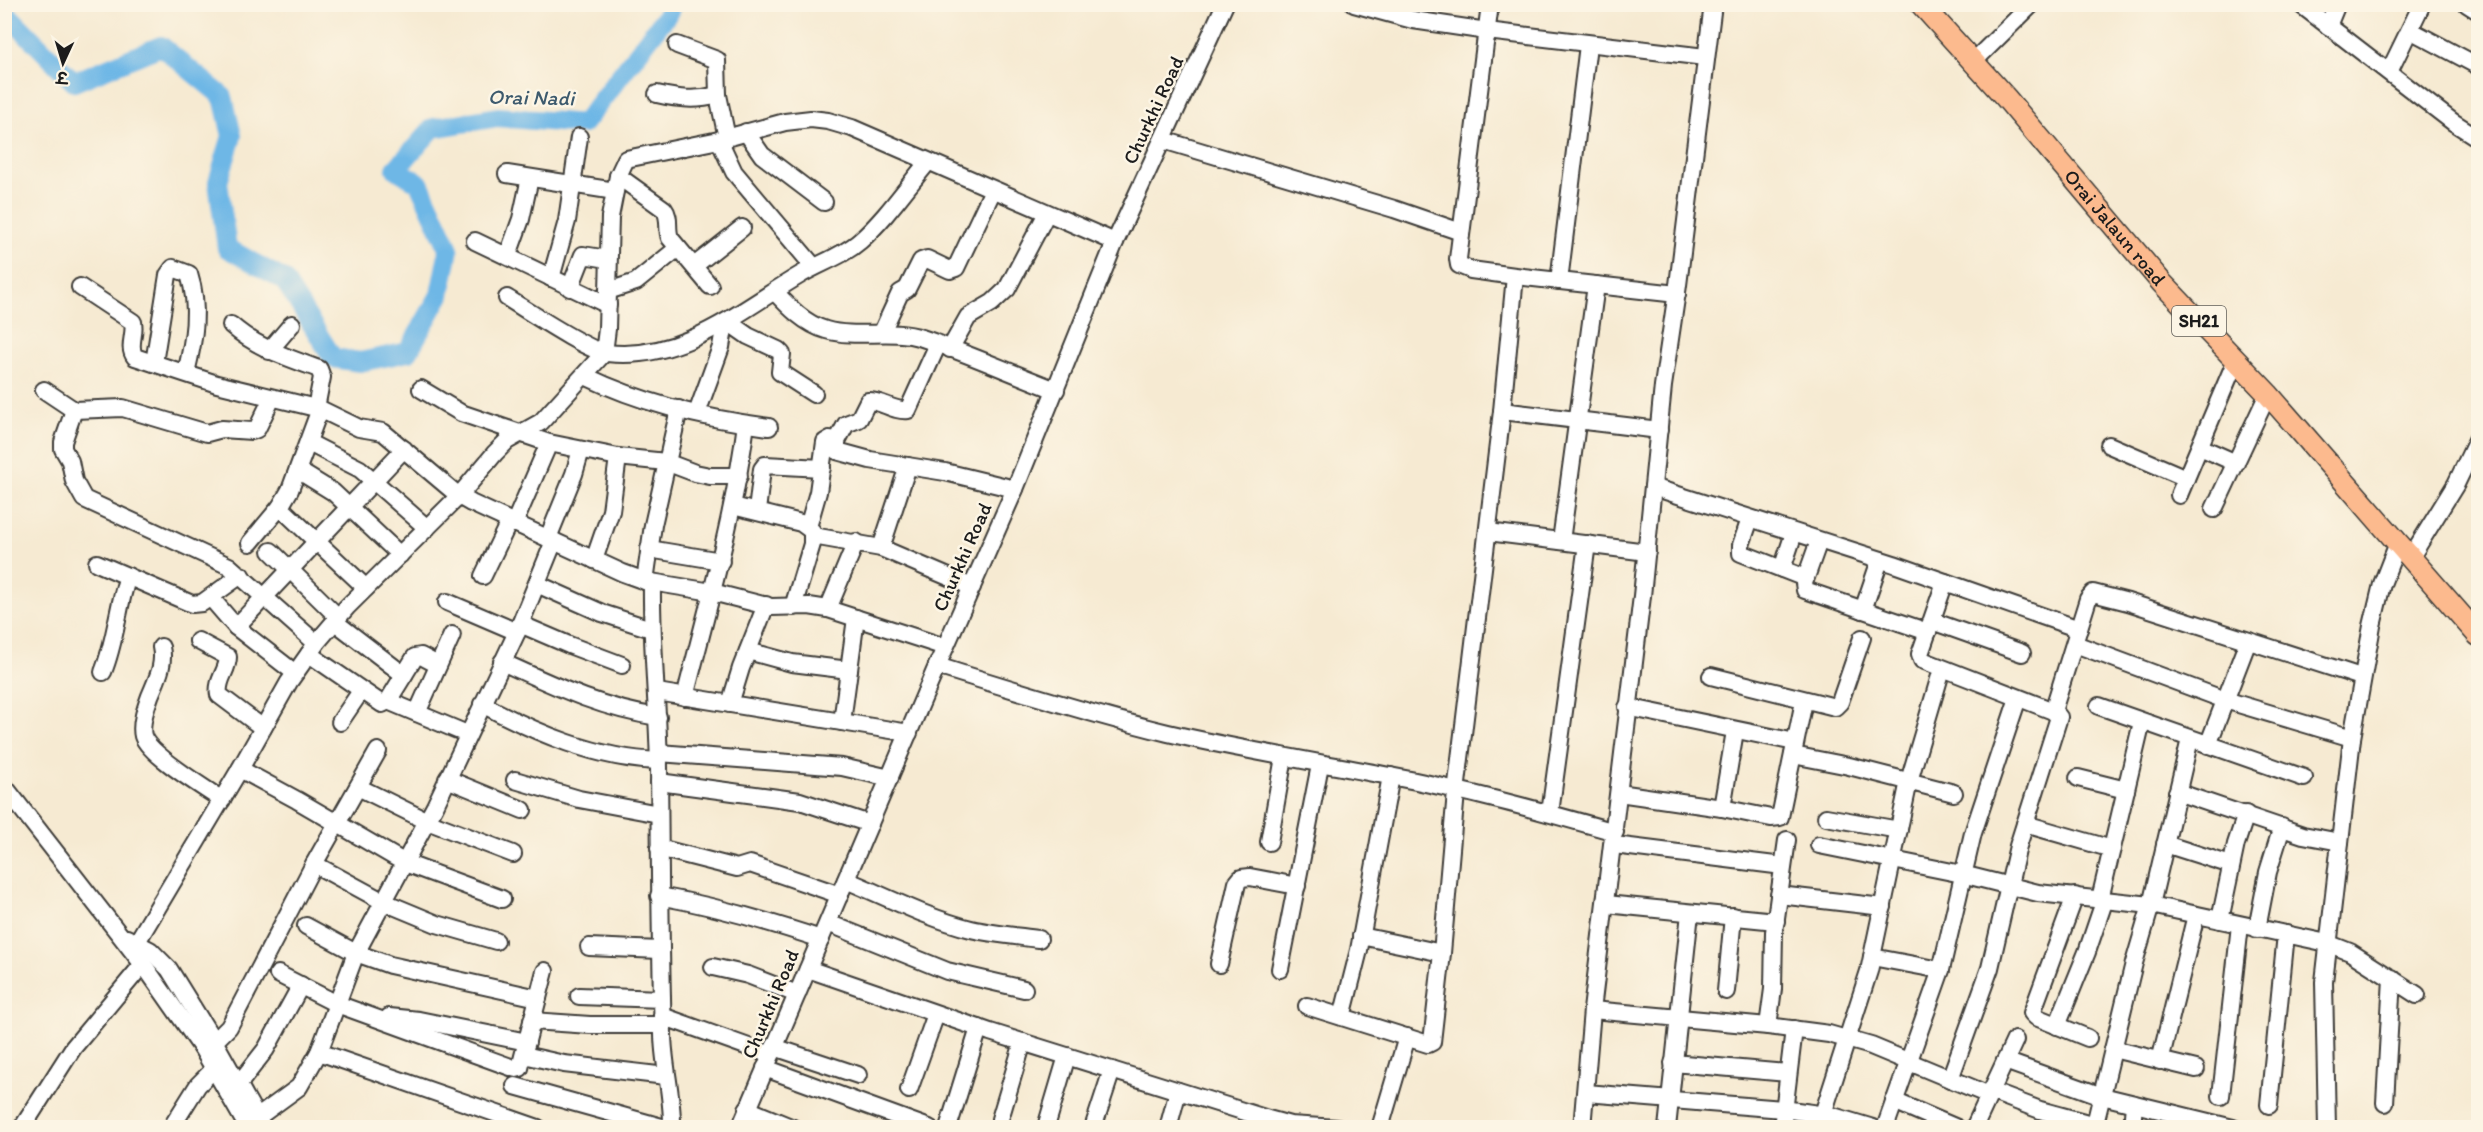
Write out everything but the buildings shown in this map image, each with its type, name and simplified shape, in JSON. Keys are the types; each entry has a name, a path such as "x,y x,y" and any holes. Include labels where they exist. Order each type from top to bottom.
{"main road":[{"name":"Orai Jalaun road","path":"1921,4 1974,61 2162,283 2268,394 2478,635"}],"street":[{"name":"Churkhi Road","path":"740,1128 945,647 1015,489 1115,243 1225,4"},
{"path":"1354,4 1413,20 1588,45 1705,57"},
{"path":"1490,4 1461,232 1458,259 1460,265 1471,270 1515,276 1677,294"},
{"path":"1582,1128 1592,1010 1614,839 1659,430 1713,4"},
{"path":"1974,61 2032,4"},
{"path":"2300,4 2478,138"},
{"path":"2328,26 2337,4"},
{"path":"2389,72 2422,4"},
{"path":"2467,4 2478,11"},
{"path":"2410,30 2478,66"},
{"path":"677,45 717,60 723,139 734,172 814,267"},
{"path":"1559,281 1588,45"},
{"path":"657,94 694,100 718,95"},
{"path":"130,940 222,800 295,673 312,649 366,588 459,496 495,453 519,433 541,422 604,353 608,329 610,217 617,183 626,159 723,139 786,122 811,119 828,121 852,128 1115,243"},
{"path":"746,132 762,155 824,202"},
{"path":"550,278 560,249 573,185 579,137"},
{"path":"1163,140 1394,209 1461,232"},
{"path":"507,298 604,353 645,354 727,322 814,267 838,256 858,242 879,222 928,162"},
{"path":"507,174 573,185 617,183 664,209 668,218 668,231 678,248 710,286"},
{"path":"508,255 521,219 530,178"},
{"path":"882,332 900,293 907,290 921,261 927,259 950,270 956,268 993,190"},
{"path":"1015,489 969,477 840,453 836,446 848,421 859,419 868,401 908,410 944,347 975,311 992,303 1007,289 1047,213"},
{"path":"694,266 742,228"},
{"path":"476,241 570,288 608,298 636,282 678,248"},
{"path":"570,288 584,255 608,259"},
{"path":"153,363 168,275 172,268 177,268 186,271 190,278 196,317 195,339 186,374"},
{"path":"1307,1006 1428,1044 1432,1042 1456,792 1502,411 1515,276"},
{"path":"1561,541 1596,285"},
{"path":"80,287 133,322 135,328 132,353 135,357 272,398 318,408 359,428 383,432 459,496 594,560 648,582 712,592 766,605 828,609 945,647"},
{"path":"775,292 790,308 825,330 838,333 882,332 920,338 1056,390"},
{"path":"727,322 748,336 778,350 782,354 780,372 814,394"},
{"path":"696,413 721,347 727,322"},
{"path":"269,351 292,324"},
{"path":"231,325 254,344 319,369 322,373 318,408 299,471 280,507 250,543"},
{"path":"2179,495 2236,360"},
{"path":"585,376 679,409 769,427"},
{"path":"44,390 74,410 123,408 143,412 207,433 222,429 252,431 260,426 272,398"},
{"path":"421,390 461,413 549,443 618,458 666,462 695,473 740,472 762,469 768,464 822,468"},
{"path":"2214,509 2268,394"},
{"path":"672,1128 662,1020 658,717 648,582 649,549 679,409"},
{"path":"74,410 63,442 63,449 70,461 74,482 84,499 218,559 241,575 312,649 361,691 382,704 388,701 418,656 438,665"},
{"path":"1502,411 1659,430"},
{"path":"685,697 721,561 740,472 746,424"},
{"path":"2327,1128 2323,1011 2327,943 2361,677 2382,585 2404,550 2456,484 2478,438"},
{"path":"793,607 811,531 825,442 830,439 837,441"},
{"path":"309,443 347,460 427,528"},
{"path":"483,576 512,523 549,443"},
{"path":"2109,445 2186,478"},
{"path":"2200,447 2236,463"},
{"path":"236,627 404,450"},
{"path":"256,1124 298,1087 319,1052 356,953 427,821 519,628 537,584 581,450"},
{"path":"594,560 611,511 618,458"},
{"path":"881,548 909,466"},
{"path":"757,511 762,469"},
{"path":"299,471 321,483 350,507 400,555"},
{"path":"1653,487 1945,582 2225,700 2352,738"},
{"path":"733,506 757,511 811,531 881,548 972,587"},
{"path":"280,507 366,588"},
{"path":"1750,519 1741,545 1741,553 1805,578"},
{"path":"1488,532 1647,552"},
{"path":"1782,569 1794,533"},
{"path":"1819,541 1805,578 1804,587 1808,591 1863,610 1930,626 2022,653"},
{"path":"828,609 856,542"},
{"path":"1550,813 1587,544"},
{"path":"649,549 721,561"},
{"path":"271,551 337,620 404,675"},
{"path":"1863,610 1880,560"},
{"path":"96,563 192,604 202,603 211,598 241,575"},
{"path":"103,672 111,654 118,610 128,576"},
{"path":"1945,582 1921,657 1942,669 2053,711 2057,713 2059,722 2025,824 1981,999 1950,1079"},
{"path":"537,584 602,613 651,629"},
{"path":"2053,711 2088,599 2093,593 2361,677"},
{"path":"211,598 236,627 295,673"},
{"path":"447,602 622,665"},
{"path":"730,704 766,605"},
{"path":"842,722 856,618"},
{"path":"417,713 452,635"},
{"path":"1712,676 1804,701 1830,707 1838,706 1862,638"},
{"path":"198,641 228,657 219,682 219,695 263,728"},
{"path":"2208,745 2248,642"},
{"path":"161,647 164,659 146,706 142,735 152,751 222,800"},
{"path":"748,651 792,663 849,670"},
{"path":"502,662 587,700 610,708 658,717"},
{"path":"937,666 1084,711 1168,733 1284,758 1391,777 1550,813 1614,839 1783,866"},
{"path":"1823,1114 1872,957 1909,781 1942,669"},
{"path":"340,722 361,691"},
{"path":"657,692 909,734"},
{"path":"1885,1128 1941,970 1962,874 1981,808 2018,698"},
{"path":"388,701 467,734"},
{"path":"1619,793 1722,808 1771,818 1780,817 1804,701"},
{"path":"482,704 527,727 621,758 659,757 842,767 890,778"},
{"path":"2099,706 2304,778"},
{"path":"1627,707 1735,731 1829,761 1954,793"},
{"path":"2057,1026 2090,944 2142,722"},
{"path":"1722,808 1735,731"},
{"path":"1592,1010 1768,1026 1848,1039 1950,1079 2095,1126 2190,739"},
{"path":"208,1045 229,1027 314,864 378,751"},
{"path":"1269,842 1284,758"},
{"path":"1280,969 1320,765"},
{"path":"240,770 405,863 502,899"},
{"path":"1342,1017 1362,936 1391,777"},
{"path":"2078,778 2126,790"},
{"path":"447,779 523,810"},
{"path":"515,780 597,803 659,814"},
{"path":"659,782 800,801 870,824"},
{"path":"4,786 130,940 143,964 238,1085 256,1124"},
{"path":"358,787 427,821 513,854"},
{"path":"2177,792 2303,835 2340,842"},
{"path":"2220,920 2246,814"},
{"path":"1826,817 1899,830"},
{"path":"2025,824 2112,849"},
{"path":"2257,929 2268,872 2282,827"},
{"path":"1768,1026 1773,989 1776,921 1787,840"},
{"path":"2165,844 2232,865"},
{"path":"1819,845 1962,874 2038,893 2151,905 2339,946 2417,995"},
{"path":"659,848 737,868 750,864 840,895"},
{"path":"314,864 384,902 437,924 496,941"},
{"path":"1219,964 1237,883 1241,878 1250,877 1297,886"},
{"path":"846,880 914,910 952,923 989,932 1039,939"},
{"path":"1779,895 1884,907"},
{"path":"659,896 703,904 769,921 821,939"},
{"path":"2075,896 2032,1010 2033,1016 2088,1038"},
{"path":"1606,904 1776,921"},
{"path":"1667,1128 1690,913"},
{"path":"2160,1061 2196,915"},
{"path":"1726,991 1733,916"},
{"path":"828,923 947,971 1024,989"},
{"path":"2221,1096 2240,925"},
{"path":"306,926 356,953 415,972 538,998"},
{"path":"2269,1105 2286,934"},
{"path":"1362,936 1442,953"},
{"path":"130,940 160,958 169,969 208,1045 214,1069 256,1124"},
{"path":"589,946 660,950"},
{"path":"1872,957 1941,970"},
{"path":"22,1128 73,1048 143,964"},
{"path":"713,967 748,975 797,994"},
{"path":"808,969 979,1028 1290,1125 1337,1128"},
{"path":"278,974 337,1004 512,1068 520,1068 545,971"},
{"path":"2385,1103 2392,978"},
{"path":"238,1085 266,1049 301,985"},
{"path":"579,996 662,999"},
{"path":"909,1090 936,1014"},
{"path":"379,1019 408,1018 525,1049 564,1064 666,1076"},
{"path":"532,1021 601,1025 662,1020 770,1057 860,1101 924,1127"},
{"path":"948,1128 979,1028"},
{"path":"1782,1128 1794,1029"},
{"path":"1380,1128 1407,1037"},
{"path":"1974,1128 2015,1040"},
{"path":"1000,1119 1023,1042"},
{"path":"2113,1049 2196,1069"},
{"path":"319,1052 538,1128"},
{"path":"1046,1127 1067,1056"},
{"path":"770,1057 858,1075"},
{"path":"2005,1061 2102,1096 2233,1128"},
{"path":"1673,1063 1788,1073"},
{"path":"171,1128 198,1085 214,1069"},
{"path":"1093,1128 1112,1070"},
{"path":"515,1086 665,1128"},
{"path":"1168,1128 1178,1090"},
{"path":"1586,1094 1783,1109 1823,1114 1872,1128"},
{"path":"1894,1101 1958,1128"},
{"path":"2132,1128 2134,1104"},
{"path":"747,1109 794,1128"}],"waterway":[{"name":"Orai Nadi","path":"4,11 74,82 161,46 223,97 232,136 218,182 227,248 284,280 333,358 360,362 408,352 440,295 449,249 419,183 396,169 433,128 498,117 583,124 670,11 672,4"}]}
